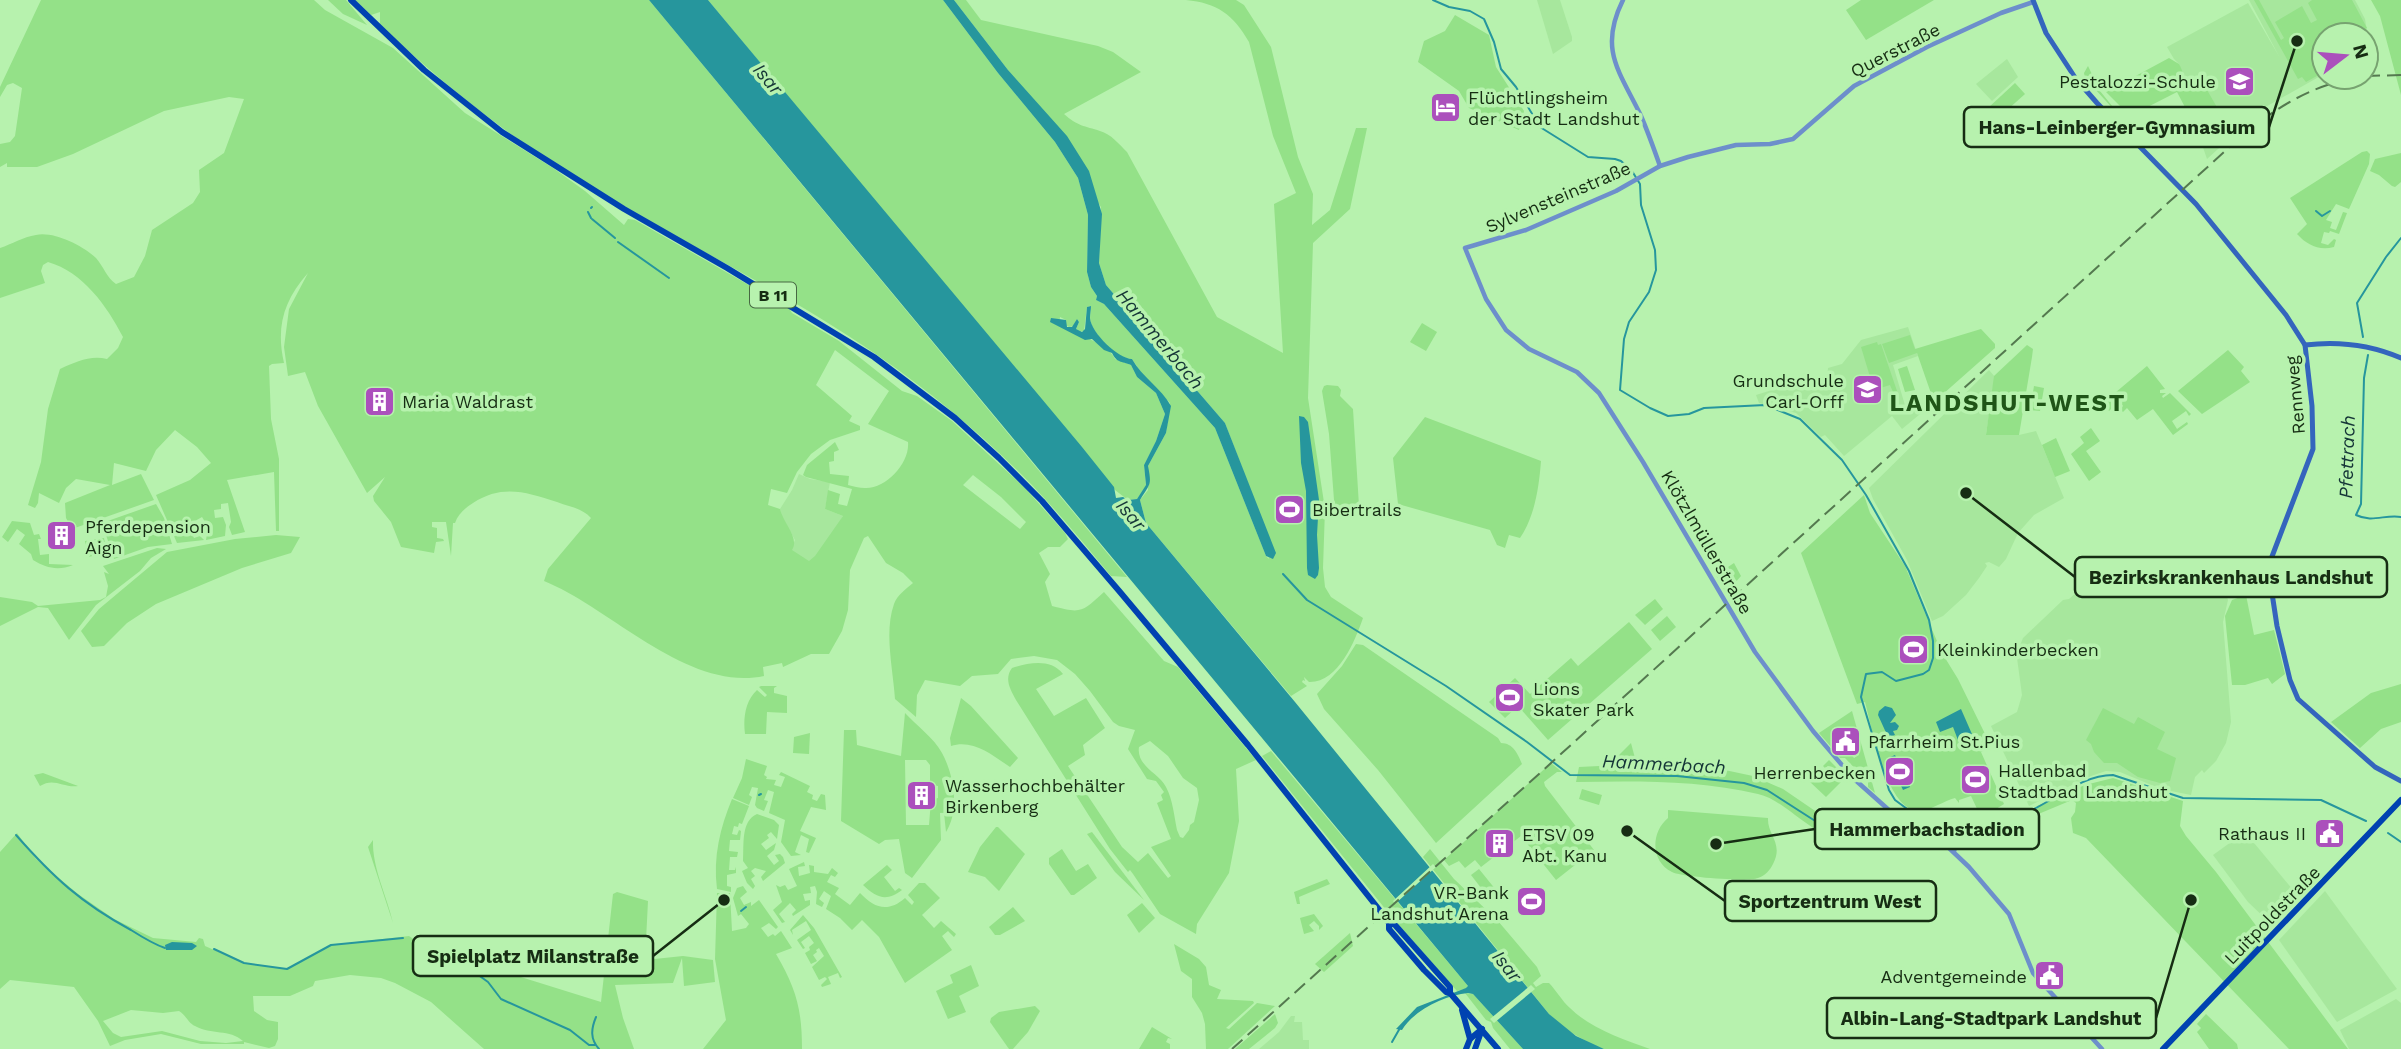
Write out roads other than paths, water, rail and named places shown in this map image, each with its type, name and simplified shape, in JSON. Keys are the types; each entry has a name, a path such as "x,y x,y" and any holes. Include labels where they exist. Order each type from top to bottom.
{"main road":[{"name":"B 11","path":"351,0 424,70 502,132 596,193 752,282 874,357 945,410 981,442 1042,501 1120,592 1248,745 1389,923 1395,925 1450,988 1450,993 1498,1049"},
{"name":"Rennweg","path":"2033,1 2046,33 2076,79 2203,213 2286,315 2305,345 2312,406 2313,449 2268,567 2277,626 2290,680 2298,699 2375,767 2401,781"},
{"path":"2305,345 2338,343 2401,358"},
{"name":"Luitpoldstraße","path":"2162,1049 2401,800"},
{"path":"1460,1004 1470,1039"},
{"path":"1466,1049 1470,1039 1482,1029"},
{"path":"1475,1049 1482,1029"}],"street":[{"path":"1623,0 1613,27 1612,57 1641,117 1660,166"},
{"name":"Querstraße","path":"1660,166 1737,145 1770,144 1793,139 1841,95 1863,81 1927,47 2033,1"},
{"name":"Sylvensteinstraße","path":"1465,248 1526,230 1635,181 1660,166"},
{"name":"Klötzlmüllerstraße","path":"1465,248 1486,299 1506,330 1529,349 1577,372 1599,393 1643,462 1742,631 1783,693 1832,755 1890,811 1954,852 1969,867 2009,914 2034,974 2102,1049"},
{"path":"1954,852 1958,840"}],"water":[{"name":"Isar","path":"649,0 708,0 1082,447 1114,487 1116,498 1137,499 1146,485 1144,465 1165,414 1156,393 1137,377 1131,365 1118,360 1092,339 1085,340 1050,322 1051,318 1066,320 1067,327 1072,327 1077,319 1079,322 1076,329 1082,332 1085,329 1087,307 1091,306 1090,318 1100,338 1120,355 1132,359 1171,406 1166,433 1148,466 1149,484 1140,500 1146,523 1549,1014 1576,1036 1604,1049 1523,1049 1473,994 1468,993 1431,1005 1414,1016 1402,1030 1396,1029 1417,1007 1468,986"},
{"path":"943,0 954,0 1008,70 1067,136 1089,171 1102,214 1099,263 1106,285 1225,423 1276,553 1273,559 1266,556 1215,428 1104,304 1096,300 1097,296 1087,272 1088,215 1078,178 1055,142"},
{"path":"1299,416 1308,422 1319,500 1319,568 1315,579 1308,575 1307,568 1306,491 1301,463"},
{"path":"1885,706 1892,708 1896,715 1890,723 1895,722 1899,726 1893,731 1895,735 1888,737 1878,715"},
{"path":"1961,709 1975,741 1961,748 1953,727 1940,732 1936,722"},
{"name":"Herrenbecken","path":"1895,755 1910,787 1903,790 1888,758"},
{"path":"172,942 192,943 197,946 192,950 166,950 165,945"}],"waterway":[{"path":"1433,0 1449,7 1470,11 1484,19 1501,69 1516,87 1540,127 1588,157 1621,161 1632,171 1640,184 1641,205 1655,250 1656,270 1649,292 1629,322 1624,339 1620,390 1668,416 1689,414 1704,408 1765,405 1800,419 1842,460 1866,495 1909,571 1929,620 1933,641 1933,658 1929,670 1896,681 1882,672 1866,674 1861,697 1889,790 1895,800 1914,814"},
{"path":"2316,211 2322,216 2330,211"},
{"path":"588,212 591,218"},
{"path":"592,219 615,238"},
{"name":"Pfettrach","path":"2363,337 2357,303 2401,238"},
{"path":"618,242 669,278"},
{"name":"Pfettrach","path":"2368,355 2364,378 2361,504 2356,515 2368,518 2401,517"},
{"name":"Hammerbach","path":"1283,574 1307,600 1446,686 1570,775 1677,776 1744,783 1767,790 1823,826 1851,834 1879,833 1903,822"},
{"name":"Hammerbach","path":"1908,819 1914,814 1968,820 2010,818 2034,809 2078,784 2113,775 2183,798 2321,800 2366,821"},
{"name":"Hammerbach","path":"2388,833 2401,842"},
{"path":"16,835 55,876 82,899 113,920 165,948"},
{"path":"741,911 746,907"},
{"path":"214,949 244,963 287,969 331,945 403,938"},
{"path":"463,964 488,982 501,999 570,1030 589,1045 595,1045"},
{"path":"596,1017 592,1034 599,1049"},
{"path":"1392,1042 1400,1028"}],"railway":[{"path":"2380,76 2401,75"},
{"path":"1232,1049 2245,133 2271,113 2311,91"}],"place":[{"name":"Hans-Leinberger-Gymnasium","path":"2297,41"},
{"name":"Pestalozzi-Schule","path":"2239,81"},
{"name":"Flüchtlingsheim der Stadt Landshut","path":"1445,107"},
{"name":"Grundschule Carl-Orff","path":"1867,390"},
{"name":"Maria Waldrast","path":"379,401"},
{"name":"Bezirkskrankenhaus Landshut","path":"1966,493"},
{"name":"Bibertrails","path":"1289,509"},
{"name":"Pferdepension Aign","path":"62,536"},
{"name":"Kleinkinderbecken","path":"1914,649"},
{"name":"Lions Skater Park","path":"1510,698"},
{"name":"Pfarrheim St.Pius","path":"1845,741"},
{"name":"Herrenbecken","path":"1899,772"},
{"name":"Hallenbad Stadtbad Landshut","path":"1975,780"},
{"name":"Wasserhochbehälter Birkenberg","path":"922,795"},
{"name":"Sportzentrum West","path":"1627,831"},
{"name":"Rathaus II","path":"2329,833"},
{"name":"ETSV 09 Abt. Kanu","path":"1499,844"},
{"name":"Hammerbachstadion","path":"1716,844"},
{"name":"Spielplatz Milanstraße","path":"724,900"},
{"name":"Albin-Lang-Stadtpark Landshut","path":"2191,900"},
{"name":"VR-Bank Landshut Arena","path":"1532,902"},
{"name":"Adventgemeinde","path":"2050,976"}],"district":[{"name":"LANDSHUT-WEST","path":"2008,403"}]}
